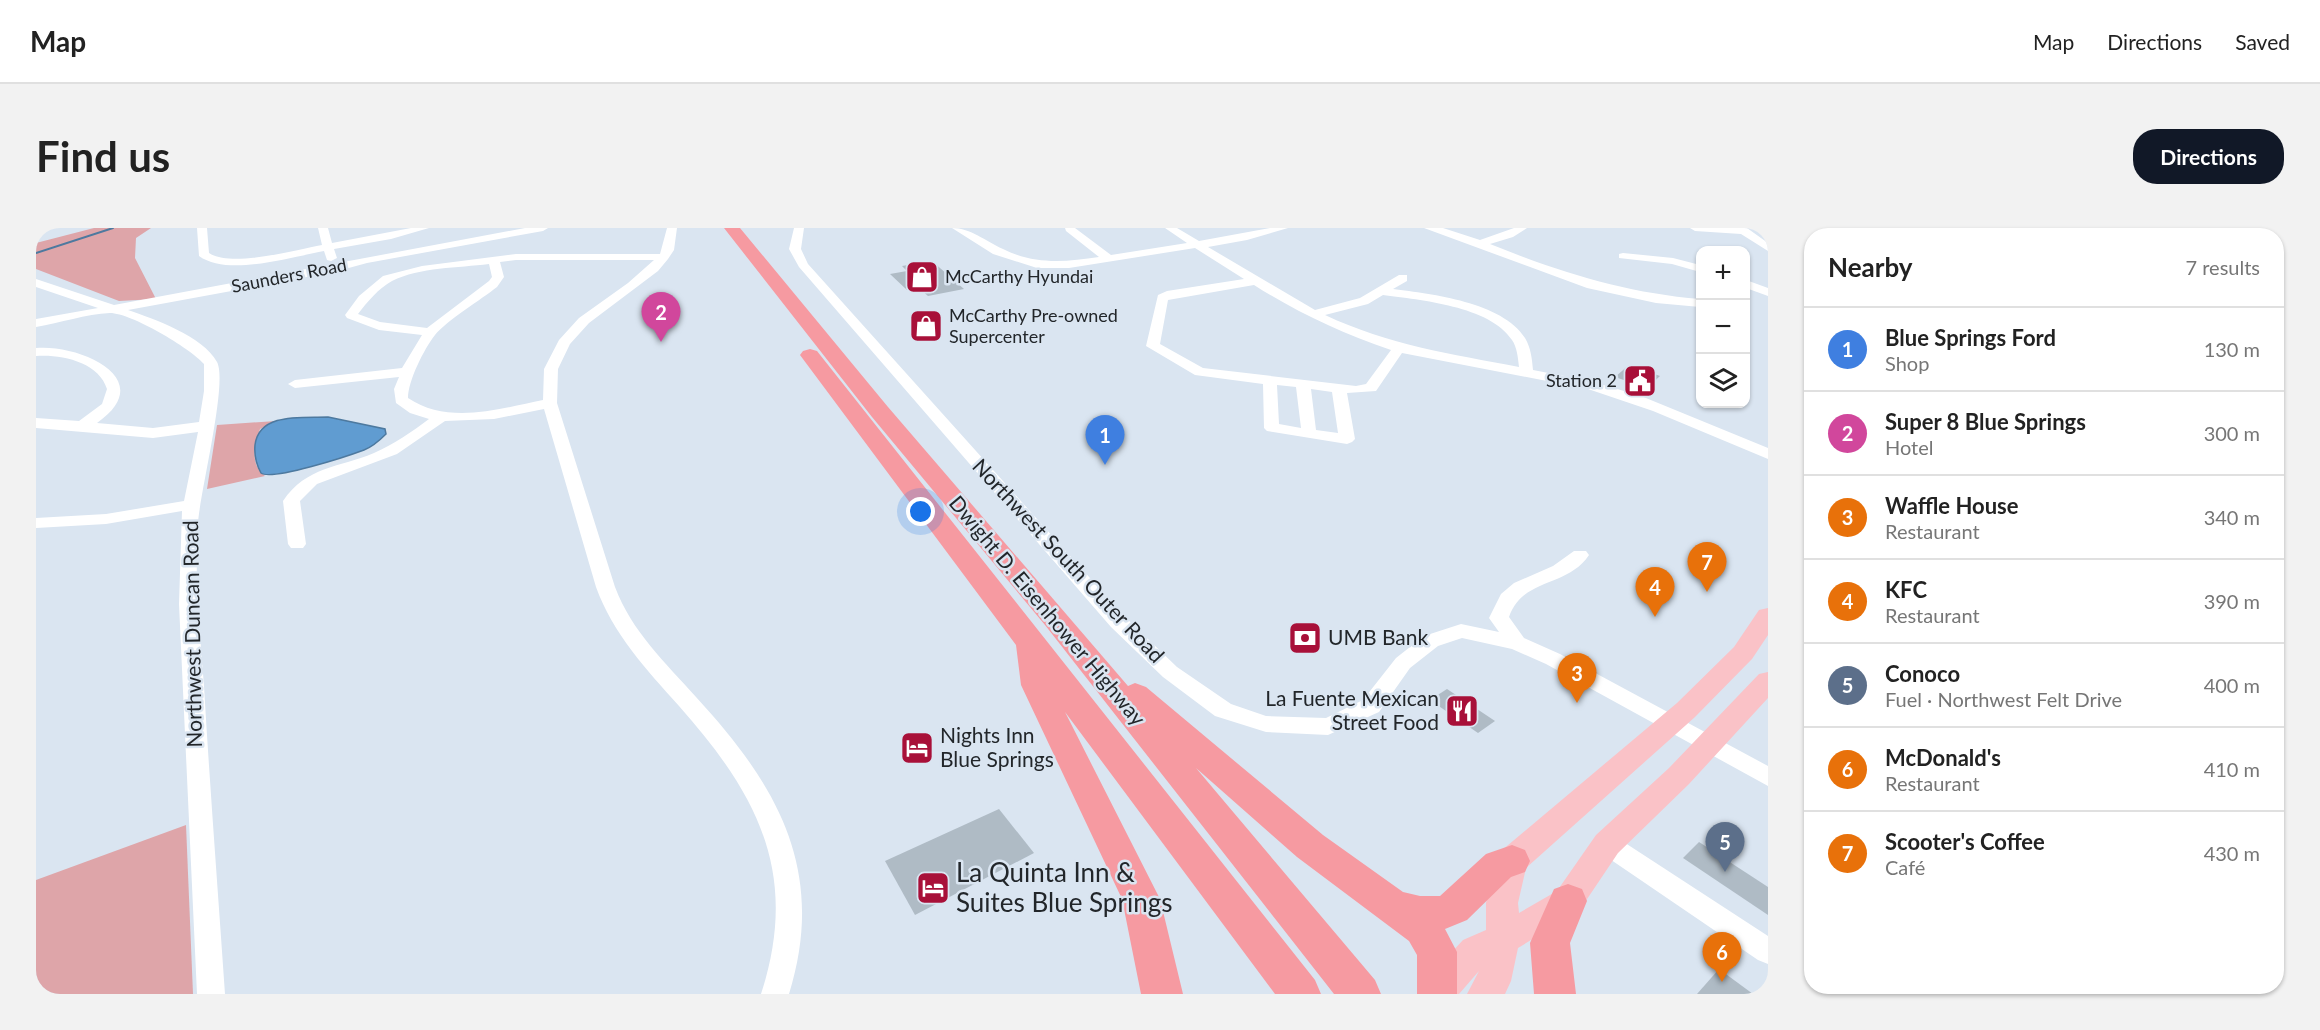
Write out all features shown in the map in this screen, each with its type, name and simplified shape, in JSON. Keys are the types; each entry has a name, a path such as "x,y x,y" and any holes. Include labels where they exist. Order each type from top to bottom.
{"highway":[{"name":"Dwight D. Eisenhower Highway","path":"713,228 1300,994"},
{"name":"Dwight D. Eisenhower Highway","path":"732,228 880,412 1055,618 1360,994"},
{"path":"1055,618 1143,702 1310,846 1337,868 1423,928 1437,952 1437,993"},
{"path":"1029,641 1036,685 1141,900 1162,994"},
{"path":"1395,907 1421,916 1444,912 1453,908 1500,865 1512,861"},
{"path":"1555,994 1550,943 1568,901"}],"main road":[{"path":"1484,994 1494,981 1503,939 1502,903 1512,861 1669,724 1743,653 1768,616"},
{"path":"1437,993 1474,951 1503,939 1568,901 1607,844 1709,746 1768,681"}],"street":[{"path":"202,228 203,254 220,261 254,260 404,234 424,228"},
{"path":"322,228 334,269"},
{"name":"Saunders Road","path":"36,323 334,269 364,260 543,228"},
{"path":"672,228 673,237 664,257 648,273 599,308 568,336 554,359 550,374 550,404 616,613 646,656 715,732 740,764 764,804 780,840 789,877 790,915 786,956 775,994"},
{"name":"Northwest South Outer Road","path":"799,228 795,249 802,266 1118,622 1170,672 1223,710 1266,724 1328,727 1371,706 1404,663 1431,641 1461,632 1516,643 1553,659 1768,777"},
{"path":"957,228 1006,257 1032,265 1059,266 1247,237 1283,228"},
{"path":"1170,228 1312,315 1353,333 1399,348 1590,385 1643,401 1768,454"},
{"path":"1429,228 1480,244 1562,277 1623,293 1696,303"},
{"path":"1480,244 1509,235 1522,228"},
{"path":"1695,228 1742,229 1768,248"},
{"path":"1070,229 1108,258"},
{"path":"1623,256 1673,261 1696,268"},
{"path":"430,332 383,327 360,321 351,315 363,299 393,276 422,268 516,257 664,257"},
{"path":"494,260 498,277 493,284 430,332 408,372 401,389 401,400 414,410 441,417 488,414 550,404"},
{"path":"1312,315 1364,301 1403,278"},
{"path":"1256,281 1167,294 1162,298 1153,346 1200,372 1356,390 1371,388 1399,348"},
{"name":"Northwest Duncan Road","path":"36,283 113,310 177,336 197,347 212,365 213,387 190,505 189,613 211,994"},
{"path":"1750,286 1768,293"},
{"path":"1381,291 1451,302 1497,321 1509,328 1520,340 1527,373"},
{"path":"1754,300 1768,293"},
{"path":"1659,299 1670,316"},
{"path":"36,352 70,355 107,374 113,385 112,399 99,414 82,426"},
{"path":"295,384 408,372"},
{"path":"1270,380 1272,428 1347,439 1339,388"},
{"path":"1303,384 1309,434"},
{"path":"297,544 291,501 301,486 323,474 390,452 418,435 441,417"},
{"path":"36,423 153,433 205,426"},
{"path":"36,523 106,519 190,505"},
{"path":"1516,643 1499,618 1504,601 1515,590 1560,572 1580,555"},
{"path":"1607,844 1768,951"}],"shaded area":[{"path":"94,228 151,228 136,238 135,258 156,299 119,301 36,269 36,243"},
{"path":"276,421 260,429 256,441 255,460 265,476 207,489 217,425"},
{"path":"186,825 193,994 36,994 36,880"}],"water":[{"path":"328,417 385,429 386,434 367,449 311,467 279,474 261,473 256,460 255,445 258,434 265,427 284,419"}],"building":[{"name":"McCarthy Hyundai","path":"932,261 964,289 928,296 919,288 907,290 890,274 907,271 902,266"},
{"name":"Station 2","path":"1629,365 1660,376 1647,388 1615,377"},
{"name":"La Fuente Mexican Street Food","path":"1447,689 1495,721 1478,733 1430,700"},
{"name":"La Quinta Inn & Suites Blue Springs","path":"999,809 1034,853 915,915 885,861"},
{"path":"1699,842 1768,887 1768,915 1683,858"},
{"path":"1719,969 1753,994 1697,994"}],"waterway":[{"path":"36,253 113,228"}],"place":[{"name":"McCarthy Hyundai","path":"922,277"},
{"name":"McCarthy Pre-owned Supercenter","path":"926,326"},
{"name":"Super 8 Blue Springs","path":"661,342"},
{"name":"Station 2","path":"1640,381"},
{"name":"Blue Springs Ford","path":"1105,465"},
{"name":"Scooter's Coffee","path":"1707,592"},
{"name":"KFC","path":"1655,617"},
{"name":"UMB Bank","path":"1305,638"},
{"name":"Waffle House","path":"1577,703"},
{"name":"La Fuente Mexican Street Food","path":"1462,711"},
{"name":"Nights Inn Blue Springs","path":"917,748"},
{"name":"Conoco","path":"1725,872"},
{"name":"La Quinta Inn & Suites Blue Springs","path":"933,888"},
{"name":"McDonald's","path":"1722,982"}]}
